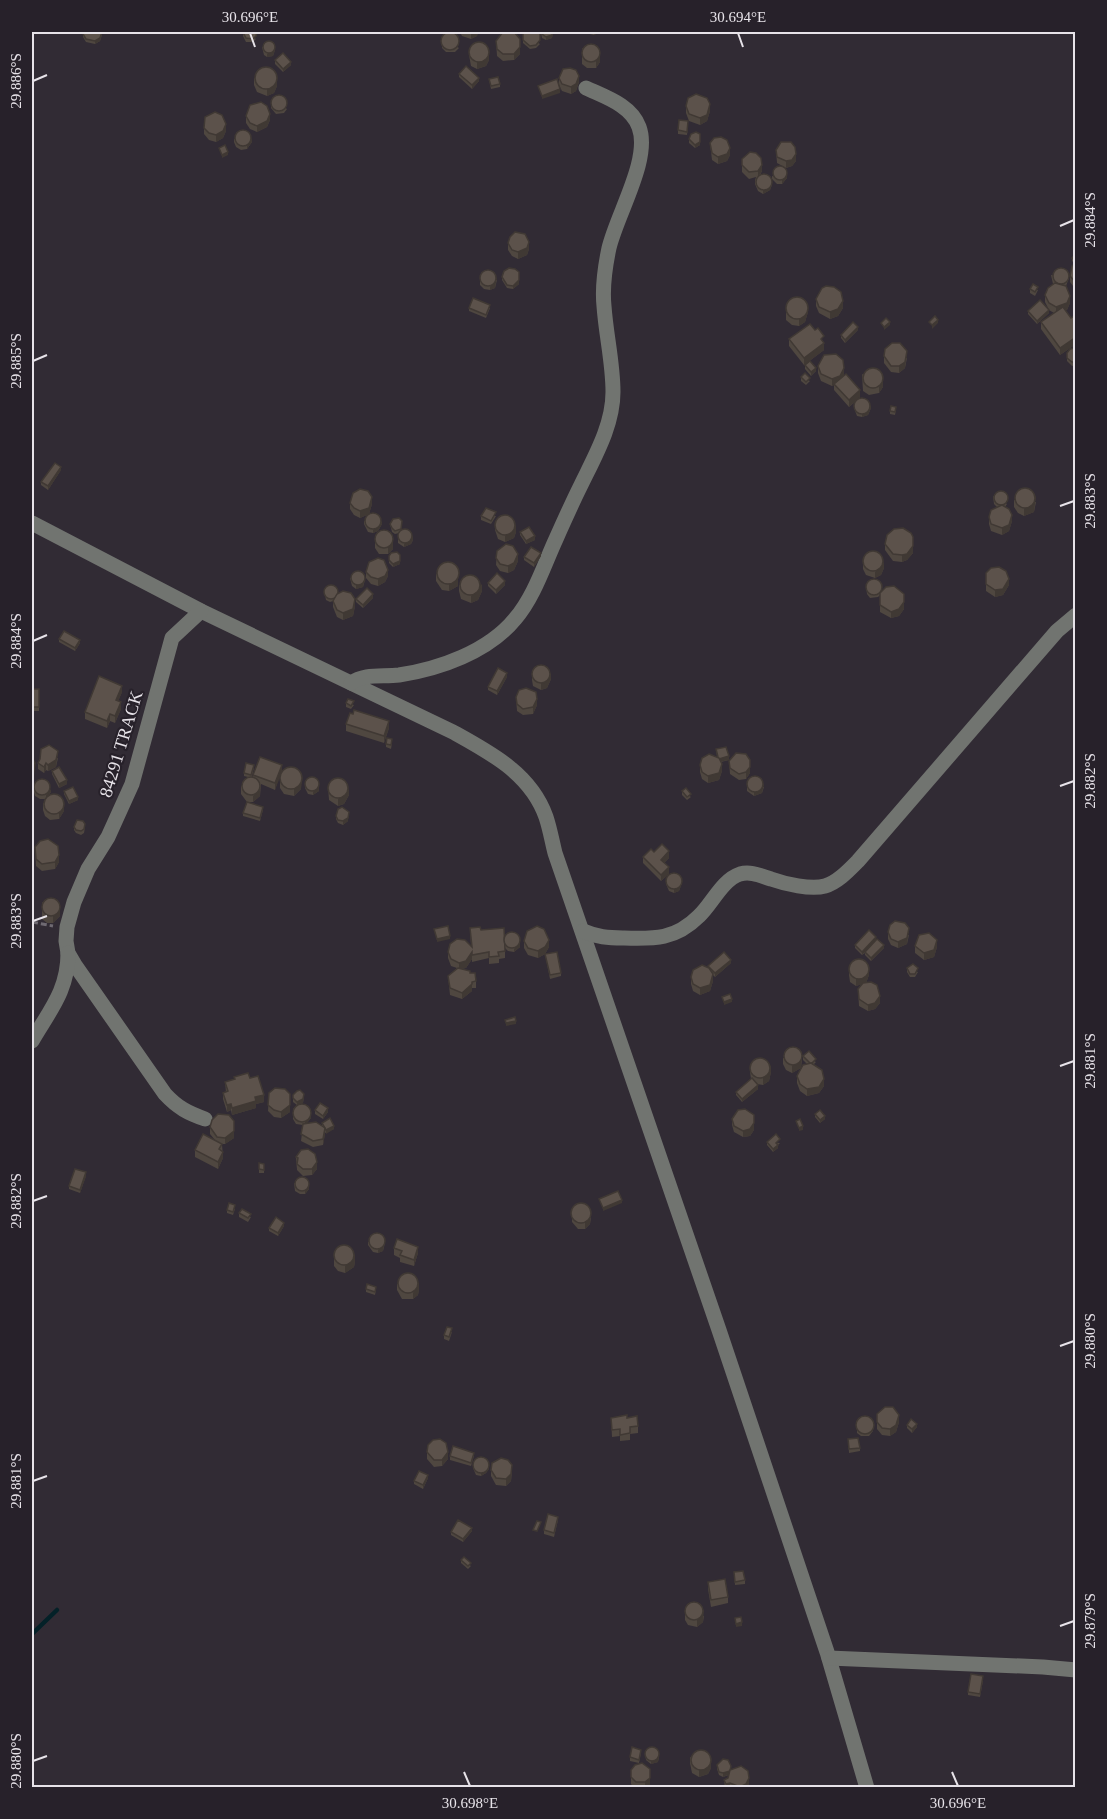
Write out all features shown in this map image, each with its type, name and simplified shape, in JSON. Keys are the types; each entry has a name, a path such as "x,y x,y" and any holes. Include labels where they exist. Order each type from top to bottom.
{"street":[{"path":"351,683 359,677 419,672 475,650 503,631 515,619 532,591 598,450 609,421 613,394 603,304 604,279 612,239 640,162 642,141 638,125 630,112 618,103 586,88"},
{"path":"32,523 201,611 453,732 493,754 517,772 533,792 546,816 555,853 829,1658 867,1788"},
{"name":"84291 TRACK","path":"32,1041 61,992 67,977 67,927 74,902 88,869 108,837 132,784 172,638 201,611"},
{"path":"583,931 597,938 613,939 656,939 672,935 699,916 728,881 739,874 749,873 801,886 825,886 841,877 858,861 1057,631 1076,615"},
{"path":"68,953 165,1094 185,1112 206,1119"},
{"path":"829,1658 1076,1670"}],"path":[{"path":"32,922 67,927"}],"building":[{"path":"84,32 102,32 100,38 95,41 86,39"},
{"path":"243,32 257,32 253,39 246,38"},
{"path":"450,32 456,35 459,41 456,47 450,50 444,47 441,41 444,35"},
{"path":"503,32 514,32 520,39 520,47 514,54 503,54 497,49 496,41"},
{"path":"525,32 540,33 540,40 536,45 530,46 523,40"},
{"path":"541,32 552,32 552,35 546,37"},
{"path":"271,41 275,47 271,53 267,53 263,45"},
{"path":"479,42 486,45 489,52 486,59 479,62 472,59 469,52 472,45"},
{"path":"587,44 595,44 600,49 598,60 587,62 582,57 582,49"},
{"path":"283,53 291,62 283,69 275,60"},
{"path":"466,66 479,78 472,85 459,74"},
{"path":"266,67 274,70 277,78 274,86 266,89 258,86 255,78 258,70"},
{"path":"563,69 576,70 579,76 576,84 571,87 562,84 559,78"},
{"path":"498,77 500,84 491,86 489,79"},
{"path":"557,79 560,89 542,96 538,86"},
{"path":"696,94 707,98 710,104 707,115 700,118 689,114 686,106 688,98"},
{"path":"279,95 287,103 279,111 271,103"},
{"path":"261,102 267,106 270,114 267,121 257,126 250,123 246,116 250,105"},
{"path":"215,112 222,115 226,124 223,131 216,135 204,128 205,117"},
{"path":"679,120 688,121 687,132 678,130"},
{"path":"240,130 246,130 251,138 249,144 240,146 235,141 235,135"},
{"path":"696,132 700,134 700,142 695,145 689,139 691,134"},
{"path":"721,137 727,140 730,148 727,154 718,157 712,153 710,143 714,138"},
{"path":"781,142 791,142 795,147 796,154 792,160 786,161 777,157 776,150"},
{"path":"225,145 228,152 222,155 219,148"},
{"path":"750,152 756,153 761,158 762,165 758,171 749,172 742,165 742,159"},
{"path":"780,166 785,168 787,173 785,178 780,180 775,178 773,173 775,168"},
{"path":"761,174 767,174 772,182 770,188 761,190 756,185 756,179"},
{"path":"515,232 525,234 529,242 527,248 518,252 512,250 508,243"},
{"path":"1076,263 1076,283 1070,276 1072,266"},
{"path":"509,268 519,272 519,280 513,286 507,285 502,277 504,271"},
{"path":"1058,268 1064,268 1069,276 1067,282 1058,284 1053,279 1053,273"},
{"path":"485,270 491,270 496,278 494,284 485,286 480,281 480,275"},
{"path":"1055,283 1066,286 1070,296 1067,303 1056,307 1049,303 1045,295 1048,288"},
{"path":"1033,284 1038,287 1035,292 1030,289"},
{"path":"834,287 841,292 843,301 838,309 830,312 819,307 816,299 822,288"},
{"path":"797,297 805,300 808,308 805,316 797,319 789,316 786,308 789,300"},
{"path":"473,298 490,305 486,315 469,308"},
{"path":"1040,300 1049,310 1037,321 1028,311"},
{"path":"1063,307 1071,318 1074,316 1076,319 1076,337 1060,348 1041,322"},
{"path":"935,316 938,320 932,325 929,322"},
{"path":"886,318 890,322 884,327 881,323"},
{"path":"853,322 858,327 845,340 841,335"},
{"path":"810,324 815,330 818,328 824,336 821,339 824,343 804,358 789,339"},
{"path":"892,343 900,343 907,351 905,362 899,366 891,366 884,356 885,349"},
{"path":"1075,348 1076,362 1072,362 1067,358 1067,353 1070,349"},
{"path":"836,354 843,360 844,368 840,376 832,379 821,374 818,366 824,355"},
{"path":"810,361 816,368 811,372 805,365"},
{"path":"869,368 877,368 883,374 883,382 877,388 869,388 863,382 863,374"},
{"path":"805,373 810,378 806,382 801,377"},
{"path":"846,374 860,390 849,400 834,384"},
{"path":"862,398 868,400 870,406 868,412 862,414 856,412 854,406 856,400"},
{"path":"891,406 896,407 895,412 890,411"},
{"path":"55,463 61,467 48,486 41,482"},
{"path":"1021,488 1029,488 1035,494 1035,502 1029,508 1021,508 1015,502 1015,494"},
{"path":"360,489 368,491 372,497 369,508 360,511 350,503 353,493"},
{"path":"1001,491 1006,493 1008,498 1006,503 1001,505 996,503 994,498 996,493"},
{"path":"1002,505 1009,509 1012,515 1009,525 1002,528 991,524 989,517 991,510"},
{"path":"486,508 496,512 491,521 481,516"},
{"path":"370,513 376,513 381,521 379,527 370,529 365,524 365,518"},
{"path":"505,515 512,518 515,525 512,532 505,535 498,532 495,525 498,518"},
{"path":"399,518 402,521 401,529 395,531 390,524 393,519"},
{"path":"529,527 535,536 526,541 520,532"},
{"path":"903,528 911,533 913,546 907,554 893,554 885,544 887,535 894,529"},
{"path":"402,529 408,529 412,536 408,543 402,543 398,539 398,533"},
{"path":"380,530 388,530 393,535 391,546 380,548 375,543 375,535"},
{"path":"506,544 513,546 518,554 514,563 508,566 500,564 496,558 497,551"},
{"path":"531,547 541,553 534,563 524,557"},
{"path":"873,551 880,554 883,561 880,568 873,571 866,568 863,561 866,554"},
{"path":"397,552 400,555 400,561 393,564 389,556"},
{"path":"378,558 384,560 388,570 385,576 378,579 366,572 369,562"},
{"path":"448,562 456,565 459,573 456,581 448,584 440,581 437,573 440,565"},
{"path":"999,567 1006,571 1009,579 1003,589 995,590 986,584 986,573 991,568"},
{"path":"355,571 361,571 365,578 361,585 355,585 351,581 351,575"},
{"path":"497,573 505,581 496,590 488,583"},
{"path":"466,575 474,575 480,581 480,589 474,595 466,595 460,589 460,581"},
{"path":"874,579 882,587 874,595 866,587"},
{"path":"331,585 336,587 338,592 336,597 331,599 326,597 324,592 326,587"},
{"path":"894,586 904,594 904,602 899,609 891,612 880,605 880,593 886,587"},
{"path":"367,588 373,594 363,605 356,599"},
{"path":"343,591 351,593 355,599 353,609 343,613 337,610 333,601 337,594"},
{"path":"64,631 80,640 75,648 59,639"},
{"path":"541,665 547,668 550,674 547,680 541,683 535,680 532,674 535,668"},
{"path":"498,668 507,673 497,691 488,687"},
{"path":"99,676 122,686 116,700 121,702 115,716 110,714 107,721 85,712"},
{"path":"526,688 536,692 537,699 533,707 523,709 517,704 516,697 519,690"},
{"path":"32,689 39,689 39,707 32,707"},
{"path":"348,699 354,701 351,706 346,703"},
{"path":"354,710 389,721 384,736 346,724 350,713 353,714"},
{"path":"387,738 392,739 391,745 386,744"},
{"path":"49,745 58,751 56,760 48,765 46,763 44,767 38,763 41,749"},
{"path":"726,747 729,756 719,759 716,749"},
{"path":"736,753 746,754 750,760 750,767 746,772 739,774 730,768 729,761"},
{"path":"709,754 719,758 722,764 719,773 708,776 702,772 700,765 702,758"},
{"path":"260,757 282,765 275,783 253,775"},
{"path":"32,758 35,763 32,772"},
{"path":"246,763 254,765 251,775 244,773"},
{"path":"59,767 67,780 59,784 52,771"},
{"path":"291,767 301,774 302,778 295,788 291,789 281,782 280,778 287,768"},
{"path":"752,776 758,776 763,784 761,790 752,792 747,787 747,781"},
{"path":"247,777 255,777 260,782 258,793 247,795 242,790 242,782"},
{"path":"312,777 317,779 319,784 317,789 312,791 307,789 305,784 307,779"},
{"path":"338,778 345,781 348,788 345,795 338,798 331,795 328,788 331,781"},
{"path":"39,779 45,779 50,787 48,793 39,795 34,790 34,784"},
{"path":"73,787 78,797 69,801 64,791"},
{"path":"686,788 691,794 687,797 682,791"},
{"path":"54,794 61,797 64,804 61,811 54,814 47,811 44,804 47,797"},
{"path":"247,802 263,807 260,818 243,813"},
{"path":"342,807 349,812 348,818 343,821 338,820 336,816 338,809"},
{"path":"77,820 85,824 81,831 74,827"},
{"path":"48,839 58,846 59,855 55,862 42,864 36,859 35,847 40,841"},
{"path":"662,844 669,851 661,860 669,867 661,875 643,857 651,849 654,852"},
{"path":"674,873 680,875 682,881 680,887 674,889 668,887 666,881 668,875"},
{"path":"47,898 55,898 60,903 58,914 47,916 42,911 42,903"},
{"path":"895,921 905,923 909,928 907,938 898,942 891,939 888,932 890,925"},
{"path":"448,926 450,936 437,939 434,929"},
{"path":"537,926 544,929 549,940 545,947 538,951 528,948 524,941 527,931"},
{"path":"480,927 481,930 504,928 505,951 498,952 499,956 489,957 489,952 472,955 472,952 466,961 459,963 451,959 448,952 450,944 457,939 465,940 472,947 470,928"},
{"path":"869,930 876,937 862,952 855,945"},
{"path":"509,932 515,932 520,940 518,946 509,948 504,943 504,937"},
{"path":"929,933 937,940 934,950 924,953 915,946 919,935"},
{"path":"877,939 884,945 871,958 865,952"},
{"path":"557,952 561,973 550,975 545,954"},
{"path":"724,952 731,960 715,973 708,966"},
{"path":"859,959 866,962 869,969 866,976 859,979 852,976 849,969 852,962"},
{"path":"913,964 918,968 915,974 910,974 907,968"},
{"path":"702,965 709,968 713,974 710,985 700,988 693,984 691,977 693,970"},
{"path":"458,968 475,973 476,981 472,982 462,993 450,988 448,976"},
{"path":"871,982 877,985 880,996 875,1003 868,1005 859,999 858,989 863,983"},
{"path":"730,994 732,999 724,1002 722,997"},
{"path":"515,1017 516,1021 506,1023 505,1020"},
{"path":"793,1047 799,1050 802,1056 799,1062 793,1065 787,1062 784,1056 787,1050"},
{"path":"809,1051 816,1059 812,1063 803,1056"},
{"path":"756,1058 764,1058 770,1064 770,1072 764,1078 756,1078 750,1072 750,1064"},
{"path":"811,1063 822,1070 824,1079 819,1087 807,1089 800,1084 797,1076 803,1065"},
{"path":"248,1073 250,1078 258,1076 264,1095 255,1097 256,1101 232,1108 231,1104 227,1105 223,1093 228,1091 225,1082"},
{"path":"752,1078 758,1085 742,1099 736,1092"},
{"path":"275,1088 285,1089 290,1094 290,1105 281,1112 268,1105 269,1093"},
{"path":"300,1090 304,1094 303,1099 297,1102 293,1095"},
{"path":"320,1103 328,1108 323,1116 315,1110"},
{"path":"302,1104 308,1107 311,1113 308,1119 302,1122 296,1119 293,1113 296,1107"},
{"path":"745,1109 754,1115 754,1123 750,1129 743,1131 734,1126 732,1119 738,1110"},
{"path":"820,1110 825,1116 820,1120 815,1114"},
{"path":"218,1114 229,1115 234,1121 234,1131 225,1138 217,1137 210,1127 212,1120"},
{"path":"330,1118 334,1126 326,1130 322,1123"},
{"path":"800,1119 803,1126 799,1128 796,1121"},
{"path":"316,1122 325,1128 323,1139 313,1141 301,1134 303,1124"},
{"path":"203,1134 222,1144 219,1149 223,1152 218,1162 195,1150"},
{"path":"776,1134 780,1139 776,1143 778,1145 773,1149 767,1142"},
{"path":"308,1149 315,1154 317,1162 312,1169 303,1169 297,1164 298,1158 296,1157 301,1150"},
{"path":"259,1163 264,1164 264,1170 259,1169"},
{"path":"75,1169 86,1172 80,1190 69,1186"},
{"path":"299,1177 305,1177 309,1184 305,1191 299,1191 295,1187 295,1181"},
{"path":"618,1191 622,1200 603,1208 599,1199"},
{"path":"229,1203 235,1205 233,1212 227,1210"},
{"path":"581,1203 588,1206 591,1213 588,1220 581,1223 574,1220 571,1213 574,1206"},
{"path":"242,1209 251,1214 248,1218 239,1213"},
{"path":"276,1217 284,1223 278,1233 269,1228"},
{"path":"377,1233 383,1235 385,1241 383,1247 377,1249 371,1247 369,1241 371,1235"},
{"path":"397,1239 418,1247 414,1260 400,1255 402,1251 394,1248"},
{"path":"340,1245 348,1245 354,1251 354,1259 348,1265 340,1265 334,1259 334,1251"},
{"path":"404,1273 412,1273 418,1279 418,1287 412,1293 404,1293 398,1287 398,1279"},
{"path":"367,1284 376,1287 375,1292 366,1289"},
{"path":"447,1327 452,1328 449,1337 444,1335"},
{"path":"885,1407 893,1407 899,1415 896,1425 890,1429 882,1428 877,1422 877,1414"},
{"path":"627,1415 627,1418 637,1416 638,1426 630,1427 630,1433 620,1435 620,1429 612,1430 611,1418"},
{"path":"865,1416 871,1419 874,1425 871,1431 865,1434 859,1431 856,1425 859,1419"},
{"path":"911,1419 917,1424 912,1429 907,1425"},
{"path":"858,1438 860,1448 849,1449 848,1439"},
{"path":"440,1439 446,1443 448,1452 442,1460 434,1460 427,1452 428,1445 433,1440"},
{"path":"453,1446 474,1453 471,1463 450,1456"},
{"path":"481,1457 489,1465 481,1473 473,1465"},
{"path":"501,1458 508,1460 512,1465 511,1474 506,1479 496,1478 491,1470 492,1463"},
{"path":"419,1471 428,1475 423,1485 414,1481"},
{"path":"548,1514 558,1517 554,1533 544,1530"},
{"path":"458,1520 472,1528 463,1539 451,1532"},
{"path":"537,1521 541,1522 537,1531 533,1530"},
{"path":"464,1557 471,1563 468,1566 461,1560"},
{"path":"743,1571 745,1580 735,1582 734,1572"},
{"path":"725,1579 728,1597 711,1600 708,1582"},
{"path":"690,1602 698,1602 703,1607 701,1618 690,1620 685,1615 685,1607"},
{"path":"741,1617 742,1622 736,1624 735,1618"},
{"path":"971,1674 983,1676 980,1694 968,1692"},
{"path":"632,1747 641,1750 639,1760 630,1757"},
{"path":"652,1747 657,1749 659,1754 657,1759 652,1761 647,1759 645,1754 647,1749"},
{"path":"701,1750 708,1753 711,1760 708,1767 701,1770 694,1767 691,1760 694,1753"},
{"path":"723,1759 728,1760 731,1766 730,1771 723,1773 719,1772 717,1765"},
{"path":"642,1763 650,1769 650,1778 645,1782 636,1782 631,1777 631,1770 635,1765"},
{"path":"741,1766 748,1771 749,1778 746,1784 740,1787 730,1783 726,1784 724,1780 728,1778 730,1770"}],"waterway":[{"path":"32,1634 57,1610"}]}
